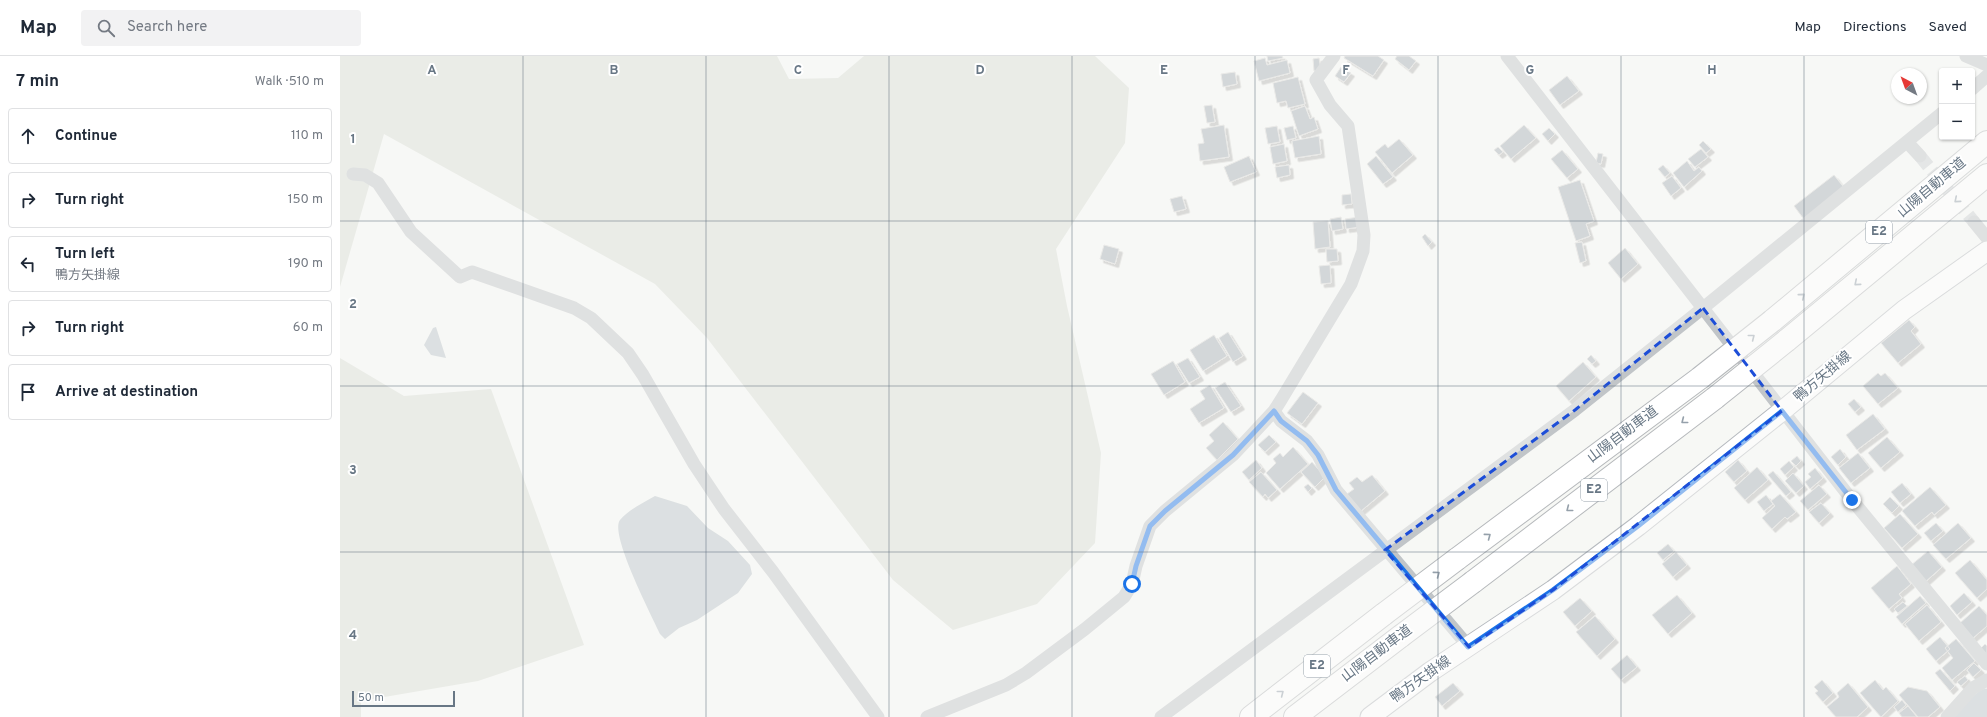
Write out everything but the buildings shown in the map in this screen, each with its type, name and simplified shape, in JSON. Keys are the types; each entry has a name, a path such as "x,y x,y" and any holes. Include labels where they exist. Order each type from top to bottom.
{"highway":[{"name":"山陽自動車道","path":"1250,717 1457,559 1700,378 1772,321 1987,142"},
{"name":"山陽自動車道","path":"1295,717 1715,398 1987,175"}],"main road":[{"name":"鴨方矢掛線","path":"1370,717 1430,672 1559,585 1638,526 1782,411 1904,310 1987,251"}],"street":[{"path":"927,717 1012,681 1085,629 1124,597 1132,584 1136,566 1150,526 1165,511 1233,455 1274,411 1351,284 1363,251 1364,236 1348,126 1330,105 1316,80 1334,56"},
{"path":"1507,56 1852,500 1987,664"},
{"path":"1966,56 1987,65"},
{"path":"1975,86 1987,76"},
{"path":"1160,717 1575,410 1703,308 1939,115"},
{"path":"1907,142 1920,156"},
{"path":"353,174 366,175 378,183 411,232 460,277 472,272 574,308 591,318 611,335 628,353 643,375 694,464 724,509 773,572 878,717"},
{"path":"1974,222 1987,238"},
{"path":"1274,411 1281,421 1307,441 1318,455 1336,490 1468,647"},
{"path":"1947,717 1973,688 1987,680"}],"highlighted area":[{"path":"1703,308 1782,411 1553,590 1469,647 1385,550 1575,410"}],"shaded area":[{"path":"340,56 777,56 789,79 838,78 864,56 1095,56 1129,88 1125,143 1056,249 1067,306 1101,453 1095,543 1037,604 953,630 893,580 707,338 655,284 384,134 340,287"},
{"path":"436,327 446,358 431,355 424,345 433,328"},
{"path":"340,358 404,396 491,389 584,645 478,681 361,701 361,717 340,717"},
{"path":"655,496 687,506 708,528 728,541 750,565 752,574 738,593 697,620 679,628 665,639 660,634 633,576 620,541 618,528 620,520 627,513"}],"waterway":[{"path":"1967,717 1987,701"}],"tunnel":[{"path":"1920,156 1974,222"}],"route":[{"path":"1132,584 1136,566 1150,526 1165,511 1233,455 1274,411 1281,421 1307,441 1318,455 1336,490 1468,647 1553,590 1638,526 1782,411 1852,500"}]}
